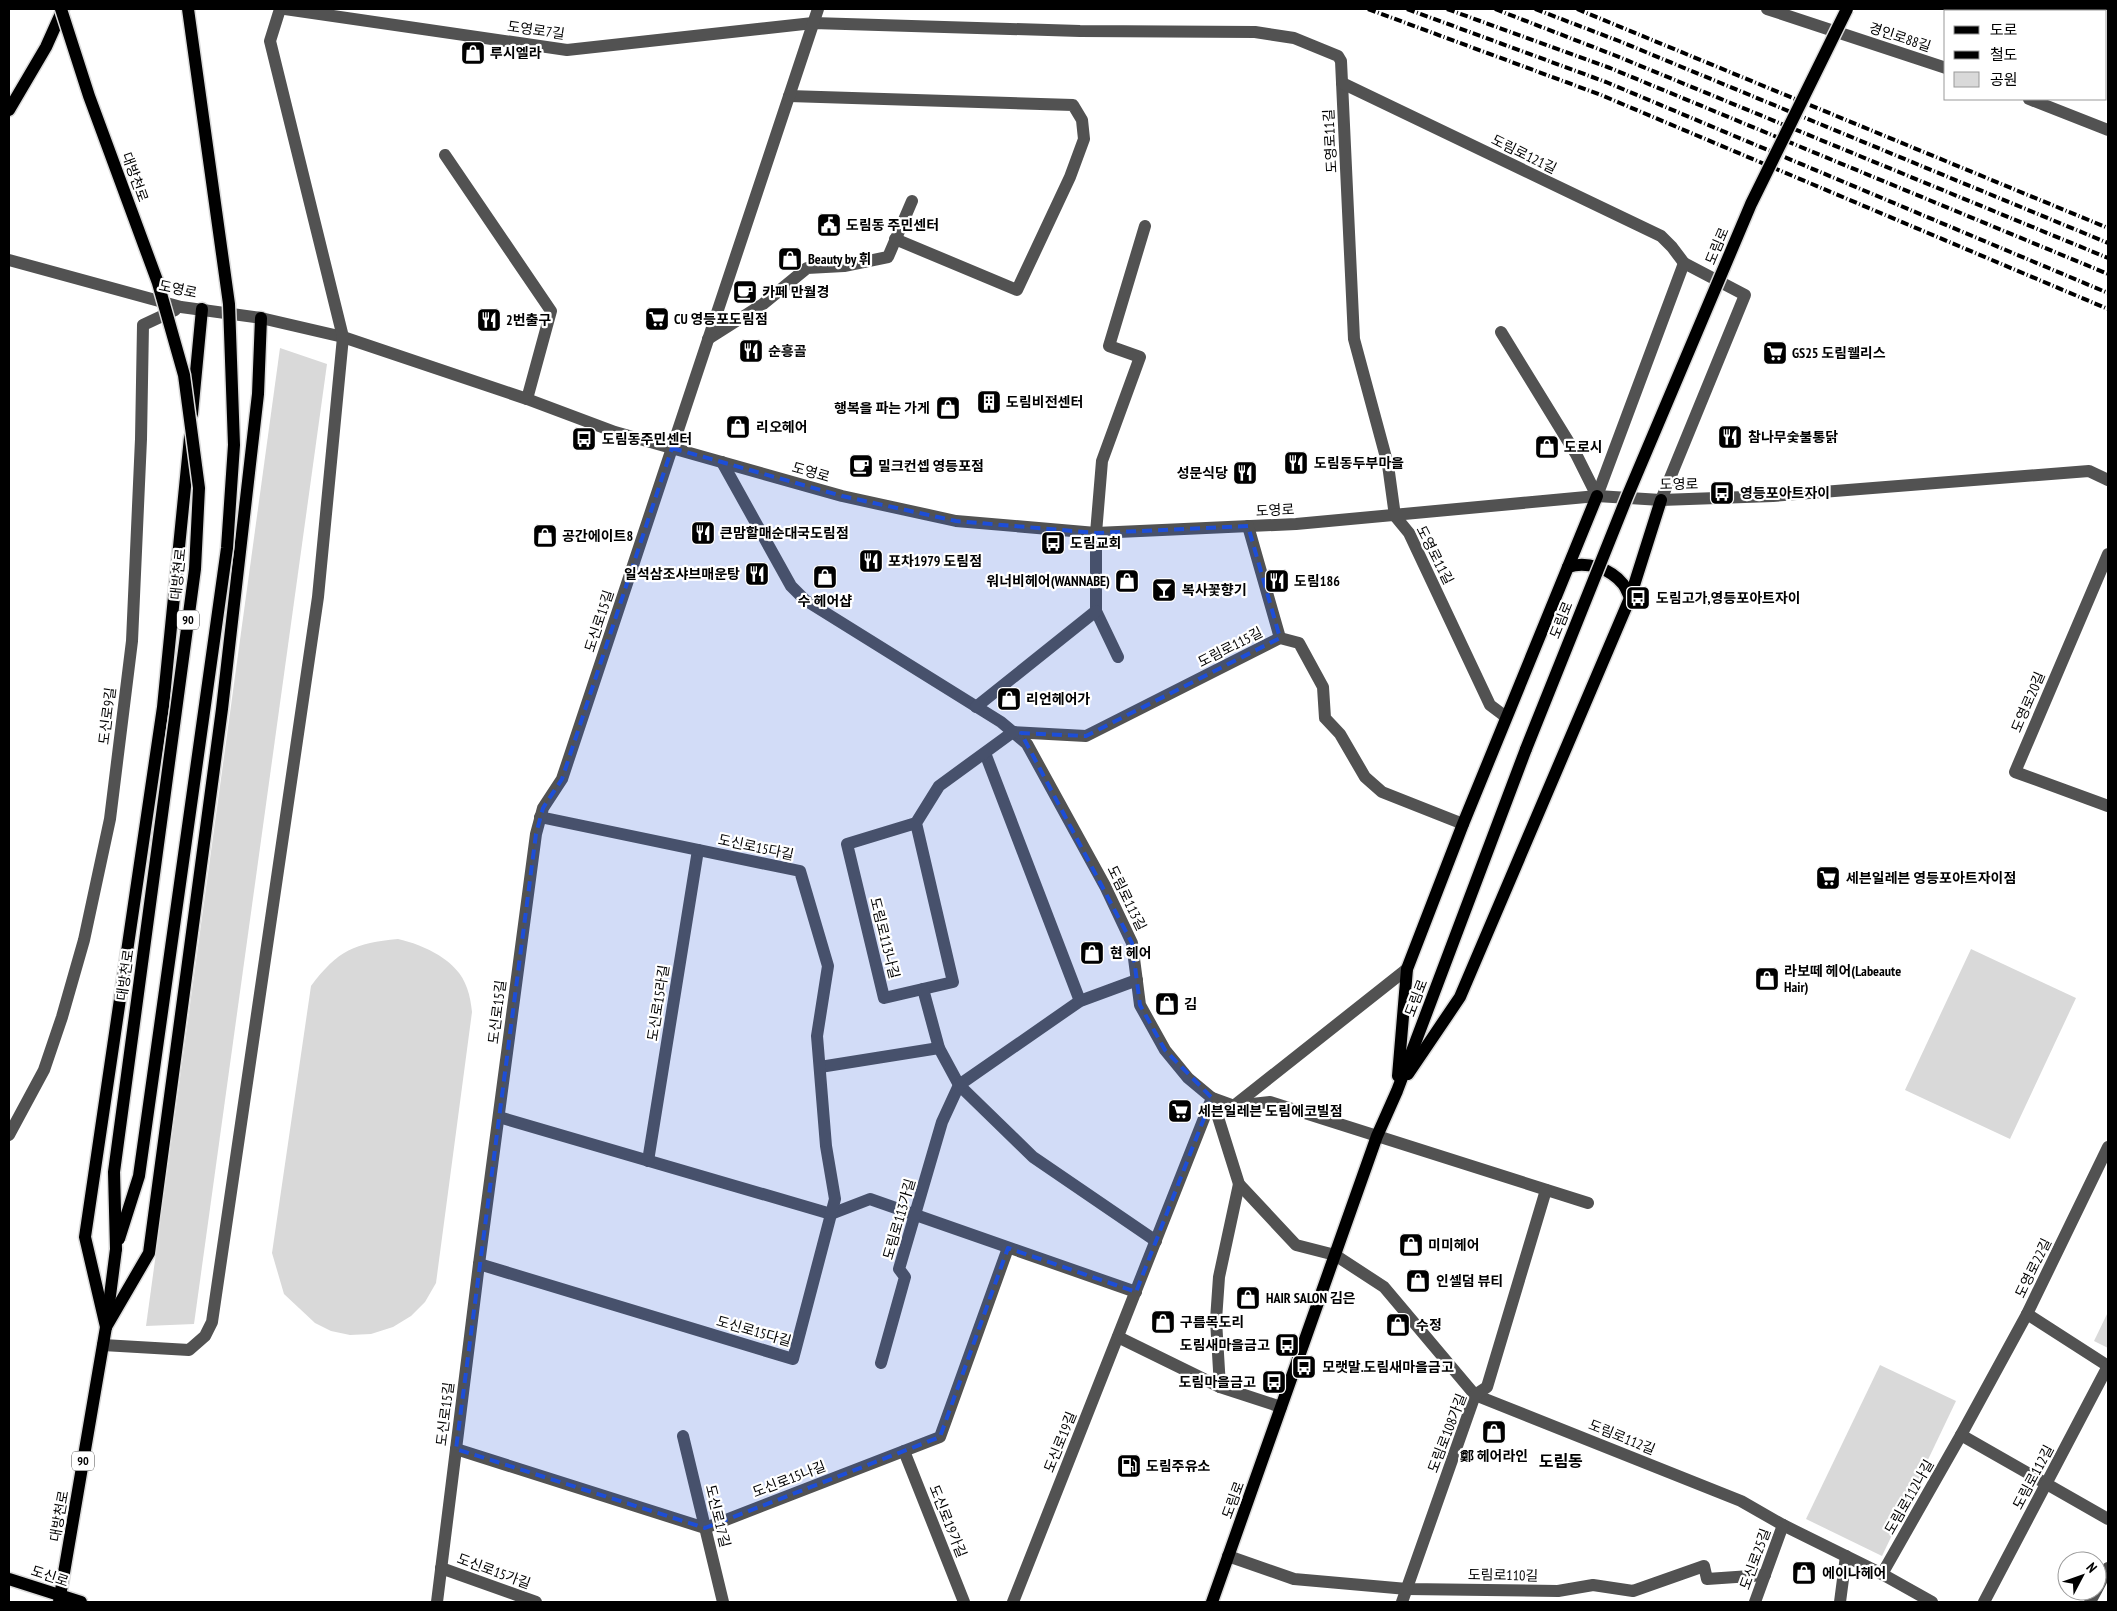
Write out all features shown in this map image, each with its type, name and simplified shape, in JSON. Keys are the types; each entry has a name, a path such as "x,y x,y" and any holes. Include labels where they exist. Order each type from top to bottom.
{"main road":[{"path":"9,110 46,47 62,9"},
{"name":"대방천로","path":"60,1599 106,1327 116,1249 114,1172 195,569 199,488 184,375 158,283 89,96 62,9"},
{"name":"대방천로","path":"116,1249 139,1176 227,548 234,445 228,304 188,9"},
{"name":"도림로","path":"1212,1602 1377,1136 1397,1091 1526,749 1627,497 1748,214 1847,9"},
{"path":"106,1327 85,1237 163,707 202,310"},
{"path":"106,1327 149,1253 222,709 258,394 261,318"},
{"path":"1397,1091 1407,969 1462,824 1597,496"},
{"path":"1397,1091 1460,997 1630,598 1661,500"},
{"path":"1568,568 1575,565 1592,565 1610,573 1622,583 1630,598"},
{"name":"도신로","path":"9,1579 60,1599 81,1602"}],"street":[{"path":"103,1345 189,1350 205,1336 212,1322 318,597 343,337 270,41 280,9"},
{"name":"도영로7길","path":"285,9 567,50 813,22"},
{"path":"672,448 818,9"},
{"name":"경인로88길","path":"1767,9 1790,13 1844,35 1944,67"},
{"name":"도영로11길","path":"813,22 1080,31 1255,32 1294,38 1338,56 1341,60 1354,339 1388,465 1394,516 1409,533 1490,704 1506,717"},
{"name":"도림로121길","path":"1342,83 1661,236 1684,263"},
{"path":"788,96 1073,105 1082,120 1084,139 1070,177 1017,290 895,240"},
{"path":"2032,100 2108,130"},
{"path":"445,155 551,312 527,399"},
{"path":"708,339 763,304 807,268 844,266 888,256 912,201"},
{"path":"1118,657 1096,611 1096,533 1102,461 1140,357 1109,346 1145,226"},
{"name":"도영로","path":"9,260 181,307 261,318 343,337 527,399 615,432 842,496 956,521 1096,533 1248,526 1394,516 1597,496 1661,500 1773,496 2089,471 2108,480"},
{"path":"1597,496 1684,263 1745,294 1661,500"},
{"name":"도신로9길","path":"9,1136 44,1070 62,1017 84,940 110,819 132,641 141,439 143,325 181,307"},
{"path":"1501,332 1576,454 1597,496"},
{"name":"도신로15길","path":"437,1602 479,1264 536,834 542,808 562,779 672,448"},
{"name":"도림로113길","path":"722,462 792,586 805,600 976,707 1027,744 1105,886 1132,943 1140,1005 1165,1050 1188,1078 1212,1098 1234,1106 1270,1102 1377,1136"},
{"name":"도영로","path":"1248,526 1280,638"},
{"name":"도영로20길","path":"2108,554 2015,772 2108,806"},
{"path":"976,707 1096,611"},
{"name":"도림로115길","path":"1013,732 1086,736 1280,638 1299,643 1323,687 1325,718 1340,734 1365,777 1382,792 1462,824"},
{"path":"916,823 939,786 1013,732"},
{"path":"985,753 1080,1001"},
{"name":"도신로15다길","path":"479,1264 793,1359 835,1199 826,1146 818,1036 828,966 800,871 540,817"},
{"name":"도림로113나길","path":"916,823 953,982 884,998 847,844 916,823"},
{"name":"도신로15라길","path":"648,1161 698,850"},
{"path":"1234,1106 1407,969"},
{"name":"도림로113가길","path":"881,1363 905,1277 899,1269 942,1122 960,1085 1080,1001 1137,980"},
{"path":"923,989 939,1048 960,1085 1033,1157 1156,1241"},
{"path":"820,1067 939,1048"},
{"path":"1212,1098 1239,1184 1296,1245 1335,1256"},
{"name":"도신로19길","path":"1012,1602 1212,1098"},
{"path":"499,1117 831,1214 870,1199 1136,1292"},
{"path":"1377,1136 1588,1203"},
{"name":"도영로22길","path":"2108,1147 2027,1314 2108,1366"},
{"path":"1220,1387 1216,1320 1220,1277 1239,1184"},
{"name":"도림로108가길","path":"1402,1602 1475,1395 1487,1387 1546,1190"},
{"name":"도신로15나길","path":"705,1528 940,1437 1008,1248"},
{"name":"도림로112길","path":"1335,1256 1384,1287 1475,1395 1741,1500 1782,1525 1882,1574 1932,1602"},
{"name":"도림로112나길","path":"1882,1574 2027,1314"},
{"path":"1118,1337 1220,1387 1281,1407"},
{"name":"도림로112길","path":"1984,1602 2108,1366"},
{"path":"1961,1435 2108,1519"},
{"name":"도신로17길","path":"683,1436 723,1602"},
{"path":"456,1449 705,1528"},
{"name":"도신로19가길","path":"904,1450 964,1602"},
{"name":"도신로25길","path":"1755,1602 1782,1525"},
{"name":"도림로110길","path":"1228,1556 1294,1579 1407,1589 1558,1591 1593,1585 1633,1591 1704,1566 1706,1579 1765,1575"},
{"path":"1840,1602 1846,1556"},
{"name":"도신로15가길","path":"441,1568 536,1602"}],"highlighted area":[{"path":"672,448 842,496 956,521 1096,533 1248,526 1280,638 1086,736 1021,733 1132,943 1140,1005 1165,1050 1212,1098 1136,1292 1008,1248 940,1437 705,1528 456,1449 536,834 543,808 562,779"}],"green space":[{"path":"280,348 327,364 194,1324 146,1326"},
{"path":"398,939 418,945 439,955 456,969 463,978 467,988 472,1012 436,1283 425,1302 411,1316 393,1327 371,1334 350,1335 331,1331 315,1323 284,1294 272,1253 311,986 330,964 348,950 370,943"},
{"path":"1971,949 2076,998 2010,1139 1905,1090"},
{"path":"2108,1312 2108,1348 2094,1341"},
{"path":"1880,1365 1956,1401 1882,1556 1806,1519"}],"railway":[{"path":"1368,9 1601,95 2108,309"},
{"path":"1407,9 1606,82 2108,293"},
{"path":"1447,9 1610,68 2108,274"},
{"path":"1495,9 1614,55 2108,258"},
{"path":"1535,9 1619,41 2108,243"},
{"path":"1577,9 2108,228"}],"place":[{"name":"루시엘라","path":"473,53"},
{"name":"도림동 주민센터","path":"829,225"},
{"name":"Beauty by 휘","path":"790,259"},
{"name":"카페 만월경","path":"745,292"},
{"name":"CU 영등포도림점","path":"657,319"},
{"name":"2번출구","path":"489,320"},
{"name":"순흥골","path":"751,351"},
{"name":"GS25 도림웰리스","path":"1775,353"},
{"name":"도림비전센터","path":"989,402"},
{"name":"행복을 파는 가게","path":"948,408"},
{"name":"리오헤어","path":"738,427"},
{"name":"참나무숯불통닭","path":"1730,437"},
{"name":"도림동주민센터","path":"584,439"},
{"name":"도로시","path":"1547,447"},
{"name":"도림동두부마을","path":"1296,463"},
{"name":"밀크컨셉 영등포점","path":"861,466"},
{"name":"성문식당","path":"1245,473"},
{"name":"영등포아트자이","path":"1722,493"},
{"name":"큰맘할매순대국도림점","path":"703,533"},
{"name":"공간에이트8","path":"545,536"},
{"name":"도림교회","path":"1053,543"},
{"name":"포차1979 도림점","path":"871,561"},
{"name":"일석삼조샤브매운탕","path":"757,574"},
{"name":"수 헤어샵","path":"825,577"},
{"name":"워너비헤어(WANNABE)","path":"1127,581"},
{"name":"도림186","path":"1277,581"},
{"name":"복사꽃향기","path":"1164,590"},
{"name":"도림고가,영등포아트자이","path":"1638,598"},
{"name":"리언헤어가","path":"1009,699"},
{"name":"세븐일레븐 영등포아트자이점","path":"1828,878"},
{"name":"현 헤어","path":"1092,953"},
{"name":"라보떼 헤어(Labeaute Hair)","path":"1767,979"},
{"name":"김","path":"1167,1004"},
{"name":"세븐일레븐 도림에코빌점","path":"1180,1111"},
{"name":"미미헤어","path":"1411,1245"},
{"name":"인셀덤 뷰티","path":"1418,1281"},
{"name":"HAIR SALON 김은","path":"1248,1298"},
{"name":"구름목도리","path":"1163,1322"},
{"name":"수정","path":"1398,1325"},
{"name":"도림새마을금고","path":"1287,1345"},
{"name":"모랫말.도림새마을금고","path":"1304,1367"},
{"name":"도림마을금고","path":"1274,1382"},
{"name":"鄭 헤어라인","path":"1494,1432"},
{"name":"도림주유소","path":"1129,1466"},
{"name":"에이나헤어","path":"1804,1573"}],"district":[{"name":"도림동","path":"1561,1461"}]}
